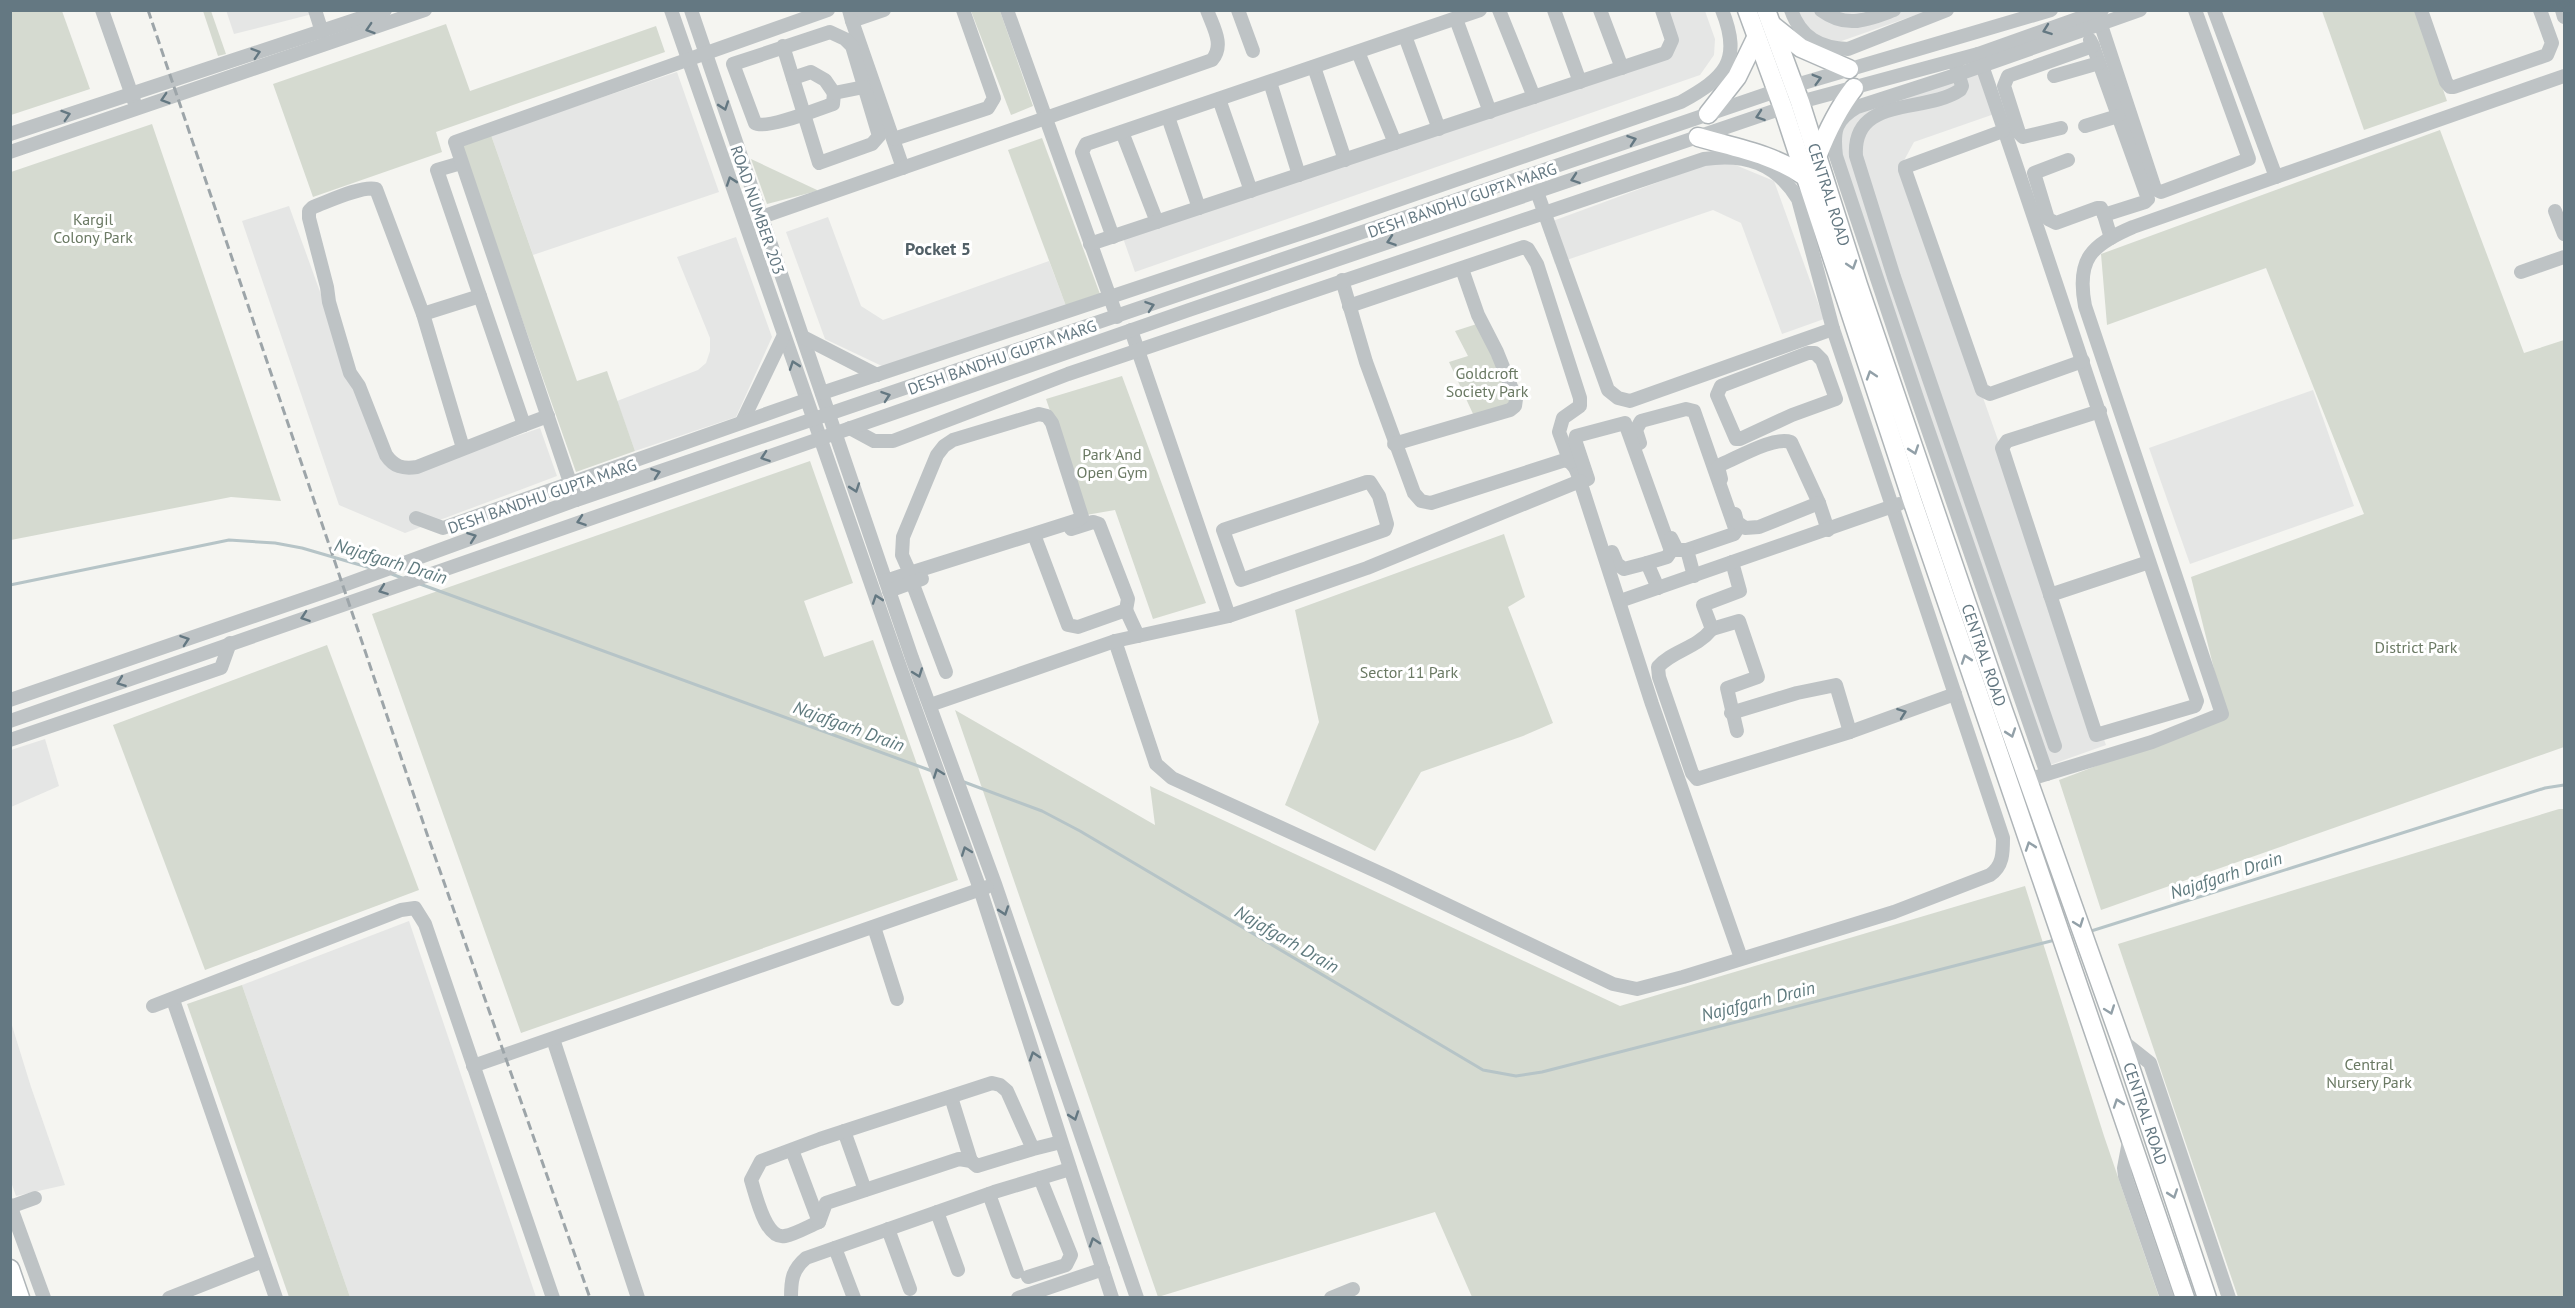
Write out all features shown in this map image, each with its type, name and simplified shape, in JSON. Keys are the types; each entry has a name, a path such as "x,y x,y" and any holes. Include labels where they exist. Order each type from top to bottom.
{"main road":[{"name":"CENTRAL ROAD","path":"1747,10 1776,91 1792,99 1817,157 1858,285 2027,780 2121,1040 2208,1298"},
{"name":"CENTRAL ROAD","path":"1768,17 1792,99 1806,177 1912,500 2185,1298"},
{"path":"1768,17 1801,48 1849,69"},
{"path":"1708,114 1737,77 1756,38"},
{"path":"1817,157 1828,127 1840,105 1854,88"},
{"path":"1698,137 1768,156 1787,164 1806,177"},
{"path":"10,1269 21,1298"}],"street":[{"path":"102,10 137,109"},
{"path":"315,10 322,32"},
{"path":"10,134 385,10"},
{"path":"10,152 425,10"},
{"name":"ROAD NUMBER 203","path":"671,10 806,400 980,889 1112,1298"},
{"name":"ROAD NUMBER 203","path":"691,10 888,586 995,884 1137,1298"},
{"path":"576,500 455,142 828,10"},
{"path":"884,10 850,16 903,168"},
{"path":"894,139 988,108 994,98 963,10"},
{"path":"1007,10 1117,317"},
{"path":"762,217 1212,60 1220,49 1207,10"},
{"path":"1113,237 1082,152 1086,144 1480,10"},
{"path":"1499,10 1534,97"},
{"path":"1554,10 1580,82"},
{"path":"1600,10 1622,68"},
{"path":"1090,244 1666,53 1672,40 1662,10"},
{"path":"822,393 1681,102 1712,84 1726,65 1731,44 1728,25 1722,10"},
{"path":"1791,10 1806,36 1817,44 1848,49 1947,10"},
{"path":"1821,10 1838,21 1860,22 1894,10"},
{"name":"DESH BANDHU GUPTA MARG","path":"1792,99 1957,68 2100,16 2140,10"},
{"path":"2195,10 2249,156 2247,162 2254,185"},
{"path":"2214,10 2276,177"},
{"path":"2421,10 2446,82 2450,87 2547,55 2552,43 2540,10"},
{"path":"2562,10 2565,17"},
{"path":"1240,11 1253,51"},
{"name":"DESH BANDHU GUPTA MARG","path":"820,438 1698,137 1792,99 1849,69 2048,11"},
{"path":"2100,16 2158,192 2247,162"},
{"path":"1456,19 1490,112"},
{"path":"2083,24 2148,199 2104,215"},
{"path":"712,71 783,46 824,33 838,35 852,46 879,131 877,140 819,164 783,46"},
{"path":"1405,36 1439,129"},
{"path":"2061,128 2023,137 2013,114 2004,80 2008,76 2093,46"},
{"path":"1358,52 1395,143"},
{"path":"1980,60 2100,411 2197,701 2195,706 2096,735 2002,444 2100,411"},
{"path":"2054,76 2099,63"},
{"path":"733,64 755,123 764,126 833,104 834,93 825,80 811,72 793,78"},
{"path":"1314,67 1345,160"},
{"path":"2047,774 1836,156 1834,138 1837,126 1845,114 1857,107 1957,68 1962,86 1957,93 1880,114 1867,120 1858,132 1855,142 1856,156 1887,255 2055,746"},
{"path":"201,71 204,87"},
{"path":"2027,780 2152,741 2222,714 2085,306 2081,283 2085,264 2095,249 2133,227 2565,76"},
{"path":"1270,82 1299,175"},
{"path":"834,93 864,87"},
{"name":"DESH BANDHU GUPTA MARG","path":"10,700 333,589 576,500 814,421 1776,91"},
{"path":"1220,99 1251,191"},
{"path":"2085,126 2118,116"},
{"path":"1168,117 1199,208"},
{"path":"2003,131 1905,167 1915,201 1982,390 1990,394 2083,361"},
{"path":"1122,132 1157,222"},
{"path":"850,428 874,441 893,441 1138,350 1704,159 1725,156 1749,160 1772,170 1787,182 1798,199 1833,329 2003,838 2003,852 1995,872 1894,912 1683,977 1637,988 1613,984 1172,778 1156,764 1115,641"},
{"path":"2068,160 2034,173 2048,219 2056,223 2101,208 2111,238"},
{"path":"461,163 437,170 524,425"},
{"path":"463,448 423,315 376,189 360,191 313,207 309,211 328,302 350,373 359,386 386,455 391,462 406,468 417,467 548,416"},
{"path":"1538,192 1608,390 1618,398 1630,401 1833,329"},
{"path":"1349,306 1524,247 1528,249 1537,264 1580,398 1580,406 1563,418 1559,432 1580,481 1652,704 1741,958"},
{"path":"2521,272 2565,257"},
{"path":"1394,444 1510,410 1515,406 1516,399 1509,380 1478,315 1462,269"},
{"path":"1342,280 1394,444 1414,493 1421,501 1431,504 1565,460 1570,462"},
{"path":"423,315 480,296"},
{"path":"1131,330 1229,616"},
{"path":"742,422 784,335"},
{"path":"803,337 877,375"},
{"path":"1836,399 1822,360 1815,353 1808,353 1721,386 1717,391 1736,439 1740,440 1792,415 1836,399 1855,392"},
{"path":"416,518 443,528 571,485 806,400"},
{"path":"1712,628 1703,604 1740,591 1734,534 1736,528 1694,411 1686,409 1641,421 1636,429 1674,547 1677,550 1687,550 1734,534"},
{"path":"888,586 911,578 1082,517 1052,423 1047,416 1039,414 953,440 944,446 937,455 903,537 902,555 911,578 946,672"},
{"path":"1621,423 1627,427 1671,551 1667,557 1647,563 1624,569 1617,564 1575,440 1580,434 1621,423"},
{"path":"1932,442 1950,436"},
{"path":"10,721 445,567 820,438"},
{"path":"1820,503 1759,527 1745,528 1737,522 1718,467 1770,443 1785,440 1791,442 1797,450 1820,503 1828,530"},
{"path":"930,705 1115,641 1229,616 1367,568 1580,481"},
{"path":"1218,585 1241,580 1385,530 1388,525 1380,496 1370,482 1225,529 1223,533 1241,580"},
{"path":"1620,601 1912,500"},
{"path":"911,578 1093,522 1099,524 1128,599 1126,610 1138,636"},
{"path":"1036,540 1068,625 1078,627 1126,610"},
{"path":"1687,550 1694,576"},
{"path":"2050,595 2149,562"},
{"path":"1647,563 1658,588"},
{"path":"1737,730 1731,713 1727,688 1758,677 1739,621 1712,628 1703,639 1664,660 1658,667 1659,677 1692,772 1697,779 1850,732 1955,694"},
{"path":"10,740 221,668 230,643"},
{"path":"2004,648 2020,643"},
{"path":"1731,713 1797,693 1836,685 1850,732"},
{"path":"1974,753 1997,750"},
{"path":"473,1066 995,884"},
{"path":"153,1006 401,910 415,908 425,924 553,1298"},
{"path":"874,927 897,999"},
{"path":"173,1000 276,1298"},
{"path":"553,1039 638,1298"},
{"path":"2121,1040 2150,1063 2229,1298"},
{"path":"1033,1149 1007,1091 999,1084 992,1083 844,1131 761,1161 751,1180 768,1229 775,1236 784,1236 819,1221 826,1203 959,1159 971,1161 977,1166 1061,1142"},
{"path":"951,1097 971,1161"},
{"path":"844,1131 865,1190"},
{"path":"2130,1136 2124,1168 2125,1176 2167,1298"},
{"path":"792,1150 819,1221"},
{"path":"791,1298 791,1280 800,1263 806,1258 989,1194 1070,1169"},
{"path":"989,1194 1022,1275 1066,1265 1071,1255 1040,1178"},
{"path":"34,1198 11,1207 44,1298"},
{"path":"937,1212 958,1270"},
{"path":"888,1229 910,1289"},
{"path":"835,1248 854,1298"},
{"path":"170,1298 200,1292 262,1261"},
{"path":"1018,1298 1102,1269"},
{"path":"1331,1298 1353,1289"}],"shaded area":[{"path":"226,10 324,11 234,34"},
{"path":"1666,11 1705,11 1715,39 1714,55 1700,75 1135,272 1123,238 1666,57"},
{"path":"1796,11 1927,11 1833,44 1812,35"},
{"path":"1985,66 2000,112 1914,142 1901,166 2106,745 2050,765 1830,142 1846,113"},
{"path":"677,72 719,192 533,255 491,135"},
{"path":"1721,159 1774,181 1824,319 1782,334 1741,223 1713,210 1555,264 1542,225"},
{"path":"289,206 379,455 409,473 540,428 557,476 405,533 339,505 242,221"},
{"path":"828,217 861,306 883,320 1049,261 1066,306 884,367 825,339 786,232"},
{"path":"736,237 772,337 736,417 635,451 617,401 698,370 706,363 710,351 710,338 677,257"},
{"path":"2313,390 2354,506 2190,564 2149,448"},
{"path":"45,739 59,786 11,807 11,750"},
{"path":"409,921 536,1297 350,1297 242,985"},
{"path":"10,1019 65,1185 16,1196 10,1179"}],"green space":[{"path":"10,11 62,11 90,89 11,115"},
{"path":"203,11 211,11 226,54 218,56"},
{"path":"971,11 1000,11 1033,106 1011,115"},
{"path":"2322,11 2416,11 2447,101 2364,130"},
{"path":"446,24 470,91 656,26 665,52 436,132 442,152 313,197 273,84"},
{"name":"Kargil Colony Park","path":"152,124 281,501 231,497 11,540 11,172"},
{"name":"District Park","path":"2440,130 2524,353 2564,340 2564,747 2101,910 2059,780 2226,717 2191,577 2364,514 2266,268 2107,325 2101,254"},
{"path":"491,135 577,381 607,371 635,451 576,472 461,146"},
{"path":"1042,138 1100,294 1066,306 1008,150"},
{"path":"751,159 817,190 817,191 767,204"},
{"name":"Goldcroft Society Park","path":"1483,322 1522,403 1474,416 1449,362 1468,356 1455,331"},
{"name":"Park And Open Gym","path":"1122,376 1206,603 1153,619 1115,510 1086,515 1046,399"},
{"path":"810,461 853,583 804,601 824,657 873,640 958,880 521,1033 372,614"},
{"name":"Sector 11 Park","path":"1504,534 1525,597 1508,607 1553,723 1421,772 1375,851 1285,805 1319,722 1295,610"},
{"path":"327,645 419,890 205,970 113,725"},
{"path":"955,710 1155,825 1150,786 1620,1006 2025,886 2104,1136 2159,1297 1472,1297 1435,1212 1158,1297"},
{"name":"Central Nursery Park","path":"2564,809 2564,1297 2238,1297 2118,944"},
{"path":"242,985 350,1297 289,1297 187,1004"}],"waterway":[{"name":"Najafgarh Drain","path":"10,585 229,540 275,543 302,548 374,569"},
{"name":"Najafgarh Drain","path":"389,573 402,578"},
{"name":"Najafgarh Drain","path":"420,584 932,771"},
{"name":"Najafgarh Drain","path":"964,782 1042,811 1080,831 1483,1070 1516,1076 1542,1072 2055,940"},
{"name":"Najafgarh Drain","path":"2088,932 2545,788 2564,785"}],"railway":[{"path":"148,10 427,834 590,1298"}],"district":[{"name":"Pocket 5","path":"938,248"}]}
